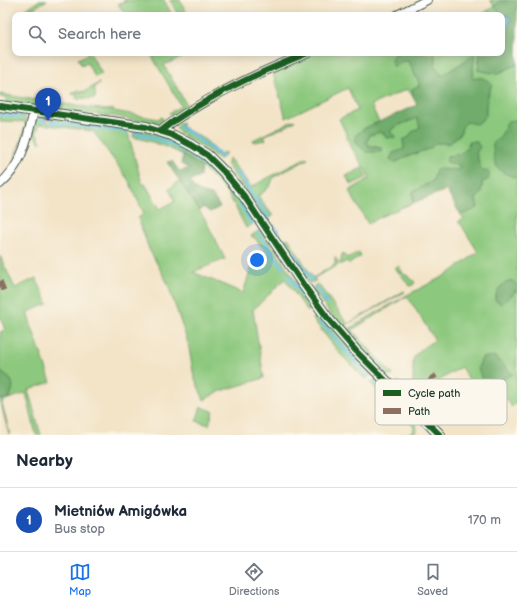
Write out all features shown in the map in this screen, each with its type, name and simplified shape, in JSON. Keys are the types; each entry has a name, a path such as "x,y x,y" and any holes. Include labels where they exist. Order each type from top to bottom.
{"street":[{"path":"403,12 427,0"},
{"path":"161,131 193,108 240,82 301,56"},
{"path":"0,106 133,125 161,131 198,149 224,172 244,196 329,320 356,351 384,379"},
{"path":"0,184 20,161 34,111"},
{"path":"430,425 440,435"}],"green space":[{"path":"40,0 47,0 28,12 21,12"},
{"path":"123,0 164,0 170,12 124,12 118,4 126,2"},
{"path":"170,0 180,0 186,12 176,12"},
{"path":"490,0 502,0 494,6"},
{"path":"502,0 517,0 517,64 497,74 478,70 480,56 505,56 505,28 509,25 508,16 505,15 505,12 499,12 494,6"},
{"path":"494,6 499,12 486,12"},
{"path":"84,56 92,56 102,74 95,77 87,63 82,66 78,59"},
{"path":"152,56 185,56 164,65 187,108 175,116 169,113 181,106"},
{"path":"306,56 395,56 403,61 408,61 420,85 413,89 413,97 408,89 371,105 379,122 365,128 366,152 382,148 368,145 367,141 370,135 380,132 395,137 390,132 394,127 417,118 420,127 411,133 405,149 394,163 430,148 436,143 450,143 460,134 462,127 467,122 486,115 487,100 492,84 473,78 474,56 480,56 478,70 497,74 517,64 517,120 508,121 502,134 493,145 502,172 517,178 517,285 511,280 502,304 517,290 517,402 512,407 507,400 507,379 469,379 461,367 442,379 413,379 413,359 420,350 435,340 407,296 352,330 393,375 392,376 386,375 346,332 350,328 407,295 448,274 478,252 458,222 464,219 461,215 478,208 476,199 482,189 482,177 476,153 467,148 456,155 447,156 460,166 459,170 433,181 413,192 413,203 384,215 368,224 349,191 370,178 346,138 348,137 339,119 358,110 348,88 286,118 272,70"},
{"path":"393,56 435,56 435,66 442,76 474,56 473,78 484,78 492,84 487,100 486,115 476,124 467,122 462,127 460,134 450,143 436,143 431,148 394,163 390,159 393,153 404,149 403,140 409,137 411,133 420,127 417,118 394,127 390,132 396,137 386,138 384,133 380,132 370,135 367,141 368,145 382,148 382,152 366,152 357,144 355,136 365,128 417,105 413,97 412,89 420,85 408,61 403,61 394,67 391,61"},
{"path":"435,56 472,56 442,76 435,66"},
{"path":"99,83 95,86 95,98 81,98 79,100 76,98 77,93 73,95 72,93 79,90 80,92 86,91"},
{"path":"0,94 42,101 39,104 30,106 20,105 6,102 7,98 0,97"},
{"path":"50,102 107,110 113,109 114,111 158,119 162,117 163,120 161,124 157,124 113,116 57,110 49,106"},
{"path":"0,112 21,115 26,119 27,123 26,133 17,152 16,161 6,174 16,159 16,153 26,122 0,121"},
{"path":"39,116 46,117 46,122 51,123 52,118 127,129 142,184 145,184 160,209 175,201 169,189 179,181 206,221 225,259 193,272 243,293 252,265 257,267 269,256 255,238 251,236 261,229 311,305 308,312 285,279 253,310 264,378 218,392 204,400 194,377 188,343 167,282 149,249 138,218 144,214 129,181 93,131 40,124 36,132 41,142 40,143 32,130 35,120"},
{"path":"294,120 295,121 285,127 265,135 266,140 254,142 253,140"},
{"path":"517,120 517,178 504,173 497,167 494,158 493,144 502,134 508,121"},
{"path":"180,123 183,123 181,126 205,140 220,154 224,152 226,154 220,159 217,158 204,148 179,133 176,127"},
{"path":"134,130 159,135 176,142 204,159 226,181 256,222 246,228 234,204 213,177 189,158 176,151 133,137"},
{"path":"476,141 480,147 476,153 481,169 489,172 489,179 482,182 481,194 476,199 478,208 461,215 446,190 413,203 413,192 433,181 436,169 459,170 460,166 447,162 447,156 461,153 466,149 469,142"},
{"path":"183,155 202,167 200,177 190,181 194,187 199,191 212,195 220,207 210,212 203,207 200,211 167,162 172,161 179,171 190,169 181,164"},
{"path":"307,157 308,159 274,177 270,186 258,196 273,216 268,219 265,219 227,163 229,158 251,187"},
{"path":"362,168 367,177 351,185 346,176"},
{"path":"288,238 313,278 335,264 335,257 338,265 314,278 316,281 309,283 306,281 281,243"},
{"path":"359,252 361,256 349,264 347,261 340,265 343,253 347,258"},
{"path":"0,256 15,288 36,278 48,304 27,313 51,382 28,390 41,435 36,435 26,393 3,401 2,403 10,435 0,400 10,397 11,380 0,371 0,332 5,330 0,316"},
{"path":"399,266 404,275 407,275 415,282 413,285 410,286 395,268"},
{"path":"511,280 517,285 517,290 502,304 495,300 498,290"},
{"path":"318,284 348,324 340,326 313,291 314,286"},
{"path":"404,291 405,292 355,320"},
{"path":"320,317 372,373 370,376 365,379 341,355 312,318"},
{"path":"494,356 513,374 503,379 482,379 478,368 482,358"},
{"path":"0,371 10,379 13,384 13,388 10,397 0,400"},
{"path":"375,381 375,388 369,382"},
{"path":"201,407 213,411 209,425 196,421"},
{"path":"412,425 416,425 417,429 413,434 401,435 413,432 414,427"}],"water":[{"path":"505,15 511,18 509,25 505,28"}],"waterway":[{"path":"0,114 21,117"},
{"path":"39,120 45,121"},
{"path":"51,122 128,132"},
{"path":"180,127 222,157"},
{"path":"135,133 179,148 205,164 216,174 235,197"},
{"path":"236,171 269,218"},
{"path":"240,204 252,224"},
{"path":"274,226 279,233"},
{"path":"258,233 283,268"},
{"path":"285,241 312,280"},
{"path":"288,275 304,298"},
{"path":"316,287 327,303"},
{"path":"319,320 368,376"}],"marked path":[{"path":"0,281 5,293"},
{"path":"431,379 437,375"}],"cycle path":[{"path":"161,131 173,121 224,91 300,56"},
{"path":"0,106 146,127 172,135 207,155 224,172 244,196 329,320 356,351 384,379"},
{"path":"430,425 440,435"}],"place":[{"name":"Mietniów Amigówka","path":"48,121"}]}
